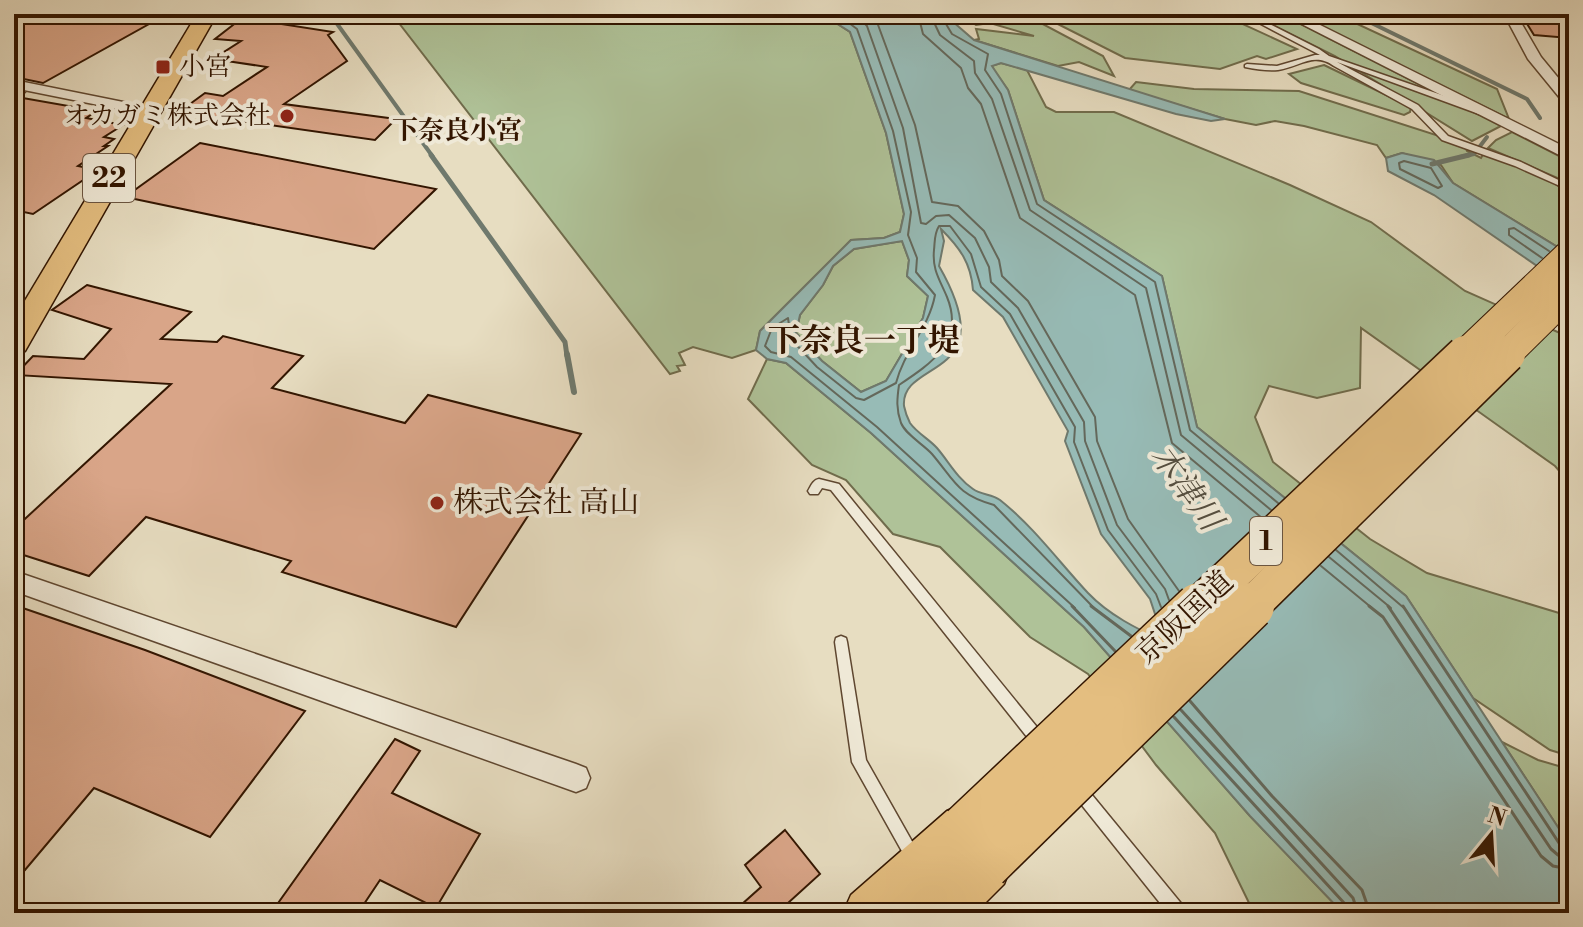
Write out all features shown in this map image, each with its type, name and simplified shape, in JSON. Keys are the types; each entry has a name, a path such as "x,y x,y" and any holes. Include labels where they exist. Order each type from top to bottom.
{"highway":[{"name":"京阪国道","path":"869,913 941,899 975,847 1569,255"},
{"name":"京阪国道","path":"975,847 1569,293"}],"main road":[{"name":"22","path":"14,344 207,14"}],"street":[{"path":"1288,14 1569,155"},
{"path":"1510,14 1542,70 1569,100"},
{"path":"1525,41 1540,48 1569,78"},
{"path":"14,84 148,111"},
{"path":"14,581 576,778"}],"lane":[{"path":"1245,14 1415,107 1445,138 1518,164 1569,188"},
{"path":"1247,66 1277,68 1315,57 1328,59 1486,114"},
{"path":"814,491 819,483 835,487 1178,913"},
{"path":"841,642 859,762 941,899"}],"green space":[{"path":"392,14 822,14 850,32 886,133 904,214 900,232 884,238 851,240 760,331 756,350 732,358 693,347 679,353 685,365 677,366 680,371 670,374"},
{"path":"960,14 1024,14 1103,56 1114,76 1079,62 1058,66 974,40 979,39 976,29 1034,36 990,23 976,25"},
{"path":"1038,14 1221,14 1297,49 1266,59 1257,56 1220,69 1125,58"},
{"path":"1251,14 1281,14 1501,126 1472,141 1335,56"},
{"path":"1296,14 1336,14 1497,89 1509,119"},
{"path":"1001,63 1027,70 1046,107 1056,112 1114,112 1290,185 1371,222 1465,291 1569,337 1569,482 1555,466 1361,328 1360,388 1317,398 1269,386 1255,417 1273,462 1370,539 1427,573 1569,616 1569,756 1550,750 1473,698 1406,596 1197,427 1162,276 1044,200 1008,90 991,66"},
{"path":"1324,65 1411,107 1410,112 1404,115 1301,83 1289,74"},
{"path":"1136,82 1194,89 1299,91 1464,144 1467,151 1481,158 1485,151 1550,180 1569,194 1569,254 1453,183 1441,165 1402,153 1386,158 1377,145 1304,126 1275,121 1256,125 1225,119 1129,90"},
{"path":"1512,132 1569,161 1569,183 1488,148"},
{"path":"902,241 909,260 907,276 928,296 923,318 886,381 861,392 822,361 796,333 800,315 833,266 854,249"},
{"path":"767,359 786,363 871,433 1084,627 1250,816 1343,913 1247,913 1251,907 1215,833 1156,765 1088,674 1030,637 940,547 893,534 846,480 812,465 748,399"},
{"path":"1502,742 1538,760 1569,769 1569,844"}],"water":[{"name":"木津川","path":"822,14 944,14 974,40 1225,119 1211,121 1176,114 1001,63 992,66 1008,90 1044,200 1162,276 1197,427 1406,596 1569,844 1569,913 1343,913 1250,816 1084,627 871,433 786,363 767,359 756,350 760,331 851,240 884,238 900,232 904,214 886,133 850,32","holes":["941,229 963,256 973,290 1003,317 1068,431 1065,441 1101,534 1150,599 1164,641 1124,621 1096,601 1024,522 1000,500 967,485 937,448 910,423 904,406 907,391 917,380 945,361 956,348 961,330 956,303 939,266 944,241","902,241 909,260 907,276 928,296 923,318 886,381 861,392 822,361 796,333 800,315 833,266 854,249"]},
{"path":"1402,153 1434,160 1453,183 1569,254 1569,288 1434,195 1388,171 1386,158"}],"building":[{"path":"42,14 167,14 43,83 14,77 14,28"},
{"path":"1521,14 1546,14 1549,18 1569,20 1569,38 1534,35"},
{"path":"242,18 333,32 328,35 347,61 284,104 396,119 375,140 179,112 205,93 223,96 267,67 213,59 241,41 215,39"},
{"path":"14,91 24,93 17,97 97,111 86,118 123,125 104,137 114,139 104,146 108,146 78,166 98,170 33,214 14,210"},
{"path":"200,143 436,189 374,249 125,197"},
{"path":"87,285 191,312 161,339 217,342 223,336 303,356 272,388 405,423 428,395 581,434 456,627 282,572 291,561 146,517 89,576 14,552 14,529 171,384 15,375 33,356 84,359 111,329 52,310"},
{"path":"14,605 145,650 305,711 210,837 94,788 25,870 14,865"},
{"path":"395,739 420,751 392,793 480,834 436,908 380,880 358,913 271,913"},
{"path":"785,830 820,874 777,913 732,913 761,887 745,865"}],"waterway":[{"path":"330,14 433,157"},
{"path":"1353,14 1527,99 1540,118"},
{"path":"1467,156 1474,154 1487,137"},
{"path":"431,155 565,342 567,356"},
{"path":"1432,164 1467,156"},
{"path":"1460,157 1467,156"},
{"path":"567,354 574,392"}],"place":[{"name":"小宮","path":"163,67"},
{"name":"オカガミ株式会社","path":"287,116"},
{"name":"株式会社 高山","path":"437,503"}],"district":[{"name":"下奈良小宮","path":"457,131"},
{"name":"下奈良一丁堤","path":"864,341"}]}
